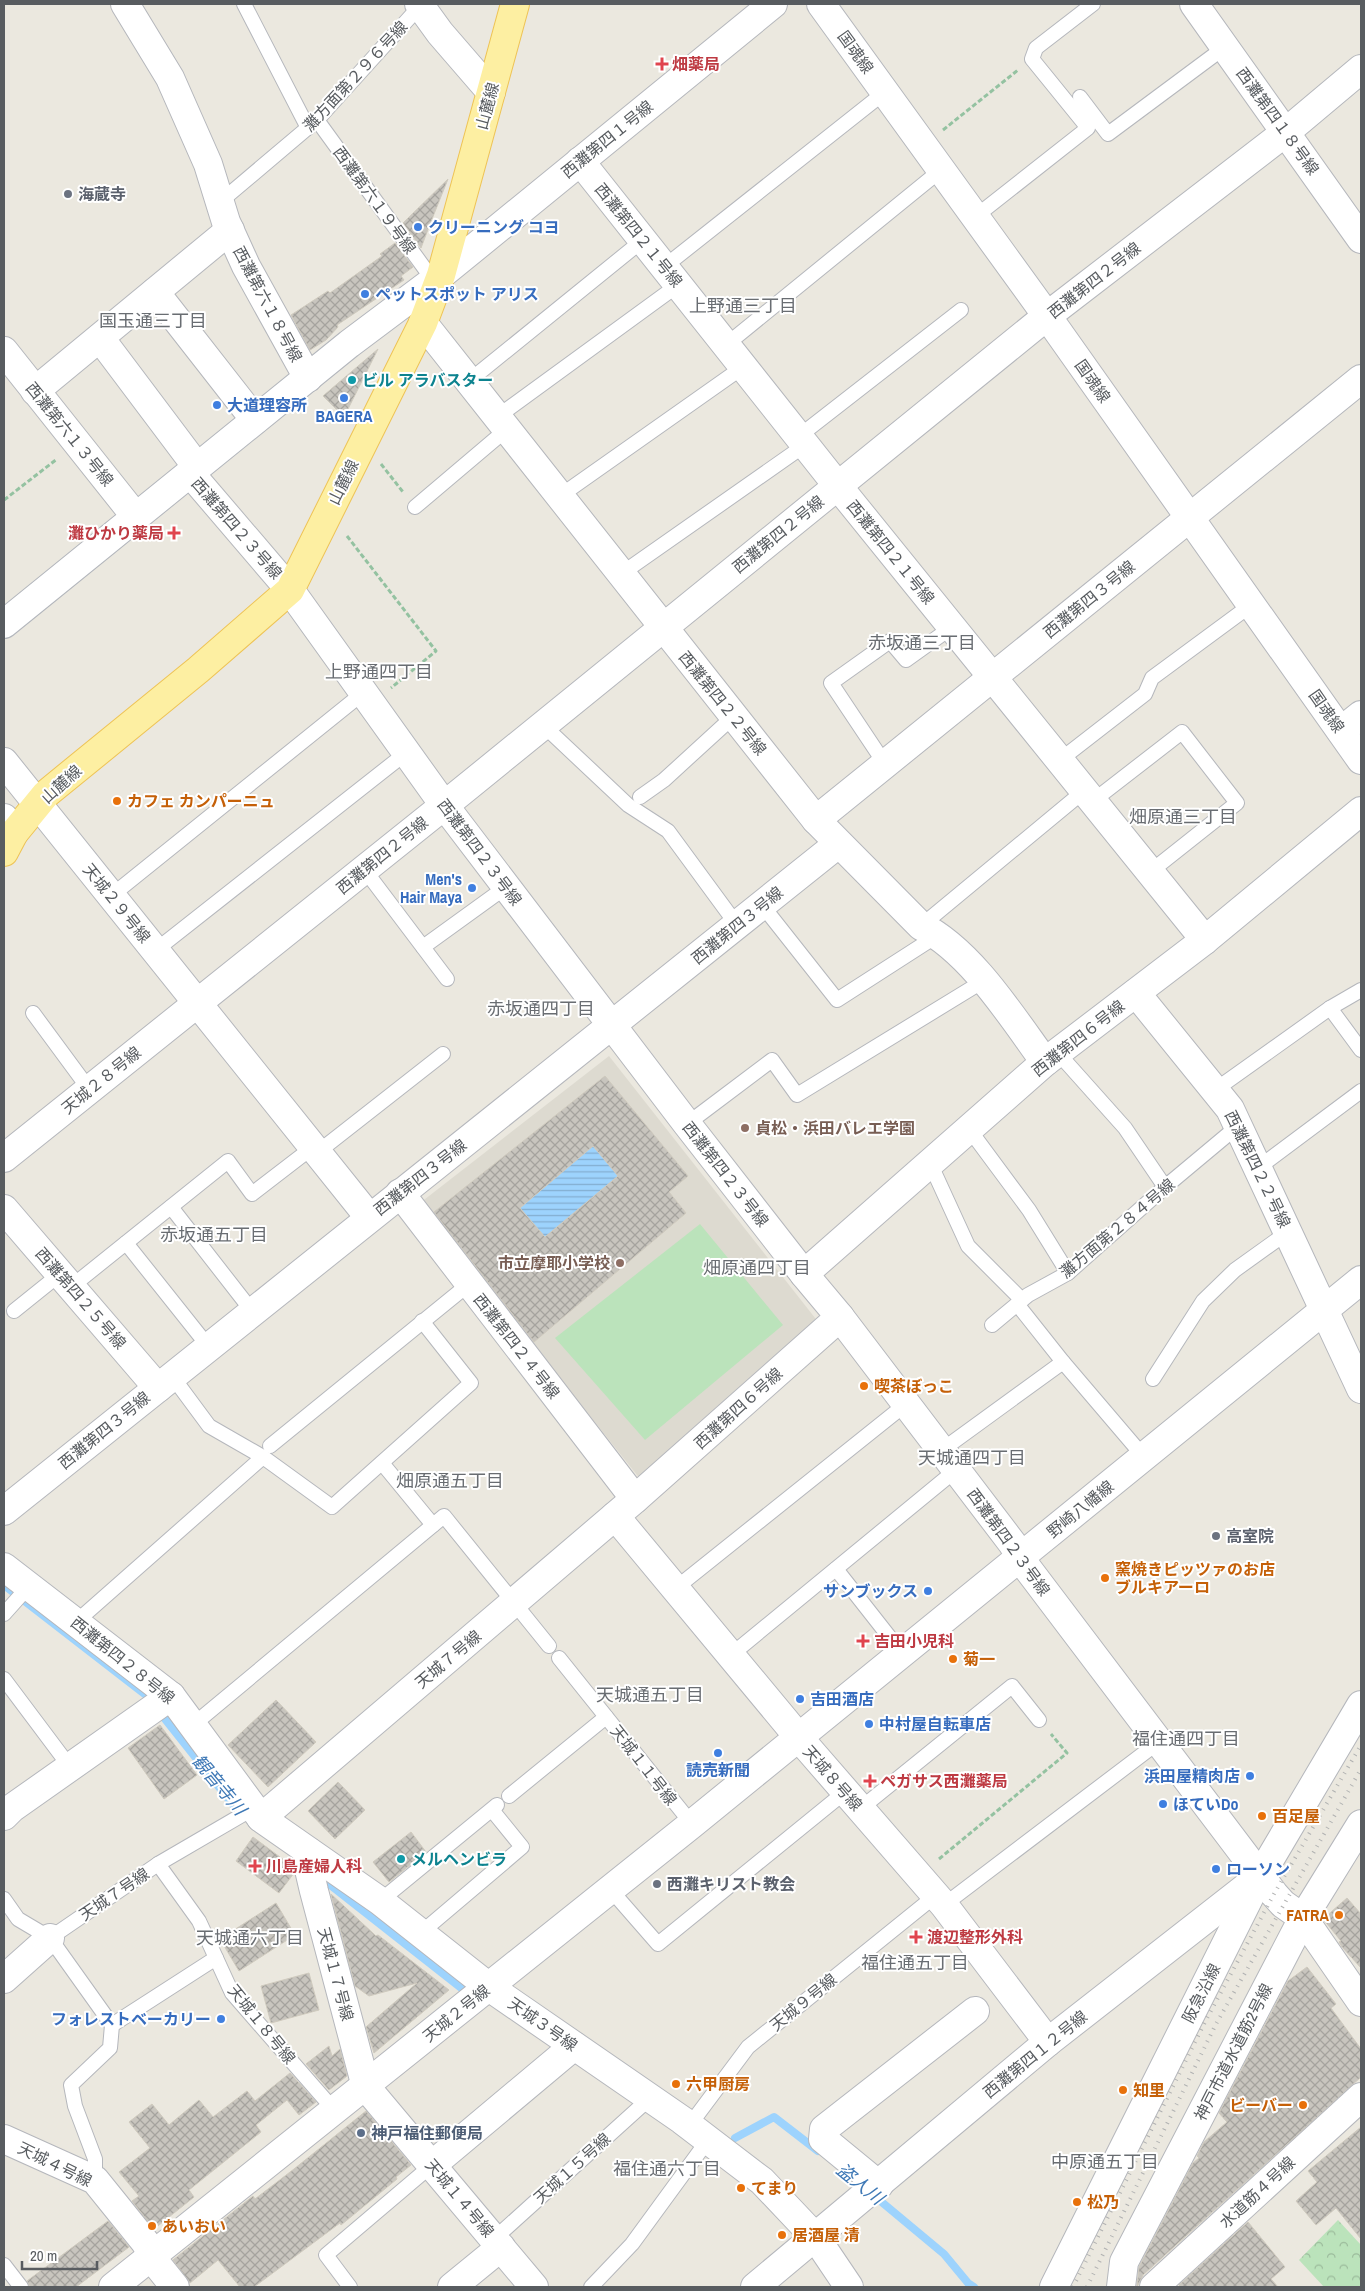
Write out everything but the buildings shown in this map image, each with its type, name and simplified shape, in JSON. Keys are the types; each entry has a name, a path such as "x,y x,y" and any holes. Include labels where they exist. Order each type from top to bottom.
{"main road":[{"name":"山麓線","path":"7,835 37,806 46,794 198,670 290,590 423,323 515,4"}],"street":[{"name":"西灘第四１号線","path":"4,624 255,420 437,278 773,4"},
{"name":"国魂線","path":"821,4 1047,316 1251,605 1351,723 1361,760"},
{"name":"西灘第四１８号線","path":"1194,4 1361,239"},
{"name":"西灘第六１８号線","path":"130,5 170,78 208,164 230,230 246,266 308,378"},
{"path":"420,5 440,33 491,92"},
{"name":"西灘第四２号線","path":"198,1002 1047,316 1286,132 1361,70"},
{"name":"西灘第四２１号線","path":"580,161 837,486 1205,940"},
{"path":"35,390 230,230"},
{"path":"155,292 255,420"},
{"name":"西灘第四２２号線","path":"423,323 816,820 838,844 984,980 1051,1057"},
{"name":"西灘第四２３号線","path":"100,338 193,470 290,590 444,805 611,1026 804,1274 840,1317 1260,1876 1283,1904 1303,1918"},
{"name":"西灘第六１３号線","path":"6,358 35,390 136,517"},
{"name":"西灘第四３号線","path":"816,820 1361,379"},
{"name":"天城２９号線","path":"4,762 37,806 198,1002"},
{"name":"西灘第四６号線","path":"804,1274 1051,1057 1205,940 1361,811"},
{"name":"西灘第四３号線","path":"4,1511 369,1217 838,844"},
{"name":"西灘第四２２号線","path":"1136,993 1230,1109 1361,1388"},
{"path":"198,1002 369,1217"},
{"name":"天城２８号線","path":"4,1158 198,1002"},
{"name":"西灘第四２４号線","path":"400,1193 468,1284 625,1507"},
{"name":"西灘第四２５号線","path":"4,1209 65,1280 165,1382"},
{"name":"野崎八幡線","path":"798,1738 1361,1280"},
{"name":"西灘第四６号線","path":"625,1507 840,1317"},
{"name":"天城８号線","path":"625,1507 676,1588 798,1738 932,1892 1048,2042"},
{"name":"天城７号線","path":"248,1815 515,1602 625,1507"},
{"name":"西灘第四２８号線","path":"4,1567 76,1622 161,1702 193,1725 248,1815"},
{"path":"4,1816 161,1702"},
{"name":"阪急沿線","path":"1054,2287 1260,1876 1361,1705"},
{"name":"天城２号線","path":"113,2287 335,2111 798,1738"},
{"name":"天城３号線","path":"248,1815 308,1857 380,1901 489,1987 650,2098 762,2181 816,2238 849,2287"},
{"name":"神戸市道水道筋2号線","path":"1121,2287 1124,2262 1303,1918 1361,1824"},
{"name":"天城１７号線","path":"308,1857 366,2086"},
{"name":"西灘第四１２号線","path":"755,2287 816,2238 1048,2042 1260,1876"},
{"path":"1303,1918 1361,2002"},
{"name":"天城７号線","path":"4,1979 50,1938"},
{"path":"871,2192 823,2139 824,2129 975,2011"},
{"path":"432,2165 574,2046"},
{"name":"天城１４号線","path":"366,2086 534,2287"},
{"name":"水道筋４号線","path":"1154,2287 1361,2097"},
{"name":"天城４号線","path":"4,2139 96,2180 148,2247 151,2257 175,2287"},
{"name":"天城１５号線","path":"452,2287 498,2243"}],"lane":[{"name":"西灘第六１９号線","path":"244,4 313,124 437,278"},
{"path":"975,217 1088,128 1032,58 1036,48 1093,4"},
{"name":"灘方面第２９６号線","path":"220,202 313,124 420,5"},
{"path":"1080,97 1108,134 1225,47"},
{"path":"415,507 502,423 885,92"},
{"path":"726,345 941,170"},
{"path":"469,381 643,240"},
{"path":"620,574 802,441 962,310"},
{"path":"560,496 743,367"},
{"path":"1060,760 1145,694 1152,678 1251,605"},
{"path":"885,764 831,683 890,641 906,660 952,627"},
{"path":"111,896 367,699"},
{"path":"640,797 664,780 734,716"},
{"path":"543,725 628,805 668,831 737,925"},
{"path":"762,905 837,1000 929,930 1088,796 1182,732 1237,803 1150,872"},
{"path":"156,950 406,753"},
{"path":"364,869 446,979"},
{"path":"424,947 506,887"},
{"path":"687,1124 772,1060 798,1095 984,980"},
{"path":"1215,1090 1330,1008 1361,990"},
{"path":"1330,1008 1361,1050"},
{"path":"33,1013 90,1089"},
{"path":"14,1311 126,1242 228,1161 252,1194 315,1150 443,1054"},
{"path":"1051,1057 1125,1128 1165,1186"},
{"path":"1258,1168 1361,1091"},
{"name":"灘方面第２８４号線","path":"992,1325 1020,1302 1068,1273 1165,1186 1238,1126"},
{"path":"969,1128 1030,1210 1068,1273"},
{"path":"930,1163 968,1246 1020,1302 1063,1362 1144,1457"},
{"path":"170,1207 252,1312"},
{"path":"1153,1379 1203,1301 1235,1270 1288,1232"},
{"path":"126,1242 208,1346"},
{"path":"76,1622 266,1451 468,1284"},
{"path":"165,1382 209,1426 266,1451 332,1508 471,1383 422,1321"},
{"path":"731,1655 836,1569 949,1460 1063,1362"},
{"path":"676,1588 906,1404"},
{"path":"382,1463 433,1525"},
{"path":"193,1725 444,1516 549,1646"},
{"path":"836,1569 902,1653"},
{"path":"6,1612 28,1587"},
{"name":"天城１１号線","path":"559,1658 692,1824"},
{"path":"4,1679 70,1767"},
{"path":"610,1889 658,1944 853,1800 1012,1686 1039,1720"},
{"path":"509,1796 606,1717"},
{"name":"天城９号線","path":"591,2287 632,2244 748,2047 932,1892 1160,1742"},
{"path":"380,1901 495,1808 522,1847 430,1926"},
{"name":"天城７号線","path":"50,1938 158,1864 248,1815"},
{"name":"天城１８号線","path":"158,1864 198,1921 232,1993 335,2111"},
{"path":"4,1899 18,1919 50,1938 112,2026 110,2048 71,2085 75,2106 96,2159 96,2180"},
{"path":"112,2026 216,1958"},
{"name":"天城１５号線","path":"498,2243 650,2098"},
{"path":"350,2287 326,2255 432,2165"},
{"path":"4,2265 21,2287"}],"path":[{"path":"924,145 1032,58"},
{"path":"4,500 77,443"},
{"path":"378,461 415,507"},
{"path":"342,529 436,650 367,699"},
{"path":"932,1892 1067,1753 1039,1720"}],"shaded area":[{"name":"市立摩耶小学校","path":"609,1056 819,1323 641,1480 420,1203"}],"green space":[{"path":"700,1224 783,1325 645,1440 555,1338"},
{"path":"1338,2220 1361,2245 1361,2287 1324,2287 1299,2260"}],"water":[{"path":"593,1146 618,1176 545,1237 520,1208"}],"waterway":[{"name":"観音寺川","path":"4,1585 146,1695 238,1811 244,1816"},
{"name":"観音寺川","path":"319,1876 469,1994"},
{"name":"盗人川","path":"735,2138 774,2117 818,2151"},
{"name":"盗人川","path":"872,2194 944,2254 968,2283 974,2287"}],"railway":[{"path":"1073,2287 1206,2020 1274,1894 1361,1745"},
{"path":"1087,2287 1216,2024 1361,1769"}],"place":[{"name":"畑薬局","path":"662,64"},
{"name":"海蔵寺","path":"68,194"},
{"name":"クリーニング コヨ","path":"418,227"},
{"name":"ペットスポット アリス","path":"365,294"},
{"name":"ビル アラバスター","path":"352,380"},
{"name":"BAGERA","path":"344,398"},
{"name":"大道理容所","path":"217,405"},
{"name":"灘ひかり薬局","path":"174,533"},
{"name":"カフェ カンパーニュ","path":"117,801"},
{"name":"Men's Hair Maya","path":"472,888"},
{"name":"貞松・浜田バレエ学園","path":"745,1128"},
{"name":"市立摩耶小学校","path":"620,1263"},
{"name":"喫茶ぼっこ","path":"864,1386"},
{"name":"高室院","path":"1216,1536"},
{"name":"窯焼きピッツァのお店 ブルキアーロ","path":"1105,1578"},
{"name":"サンブックス","path":"928,1591"},
{"name":"吉田小児科","path":"863,1641"},
{"name":"菊一","path":"953,1659"},
{"name":"吉田酒店","path":"800,1699"},
{"name":"中村屋自転車店","path":"869,1724"},
{"name":"読売新聞","path":"718,1753"},
{"name":"浜田屋精肉店","path":"1250,1776"},
{"name":"ペガサス西灘薬局","path":"870,1781"},
{"name":"ほていDo","path":"1163,1804"},
{"name":"百足屋","path":"1262,1816"},
{"name":"メルヘンビラ","path":"401,1859"},
{"name":"川島産婦人科","path":"255,1866"},
{"name":"ローソン","path":"1216,1869"},
{"name":"西灘キリスト教会","path":"657,1884"},
{"name":"FATRA","path":"1339,1915"},
{"name":"渡辺整形外科","path":"916,1937"},
{"name":"フォレストベーカリー","path":"221,2019"},
{"name":"六甲厨房","path":"676,2084"},
{"name":"知里","path":"1123,2090"},
{"name":"ビーバー","path":"1303,2105"},
{"name":"神戸福住郵便局","path":"361,2133"},
{"name":"てまり","path":"741,2188"},
{"name":"松乃","path":"1077,2202"},
{"name":"あいおい","path":"152,2226"},
{"name":"居酒屋 清","path":"782,2235"}],"district":[{"name":"上野通三丁目","path":"743,306"},
{"name":"国玉通三丁目","path":"153,321"},
{"name":"赤坂通三丁目","path":"922,643"},
{"name":"上野通四丁目","path":"379,672"},
{"name":"畑原通三丁目","path":"1183,817"},
{"name":"赤坂通四丁目","path":"541,1009"},
{"name":"赤坂通五丁目","path":"214,1235"},
{"name":"畑原通四丁目","path":"757,1268"},
{"name":"天城通四丁目","path":"972,1458"},
{"name":"畑原通五丁目","path":"450,1481"},
{"name":"天城通五丁目","path":"650,1695"},
{"name":"福住通四丁目","path":"1186,1739"},
{"name":"天城通六丁目","path":"250,1938"},
{"name":"福住通五丁目","path":"915,1963"},
{"name":"中原通五丁目","path":"1105,2162"},
{"name":"福住通六丁目","path":"667,2169"}]}
